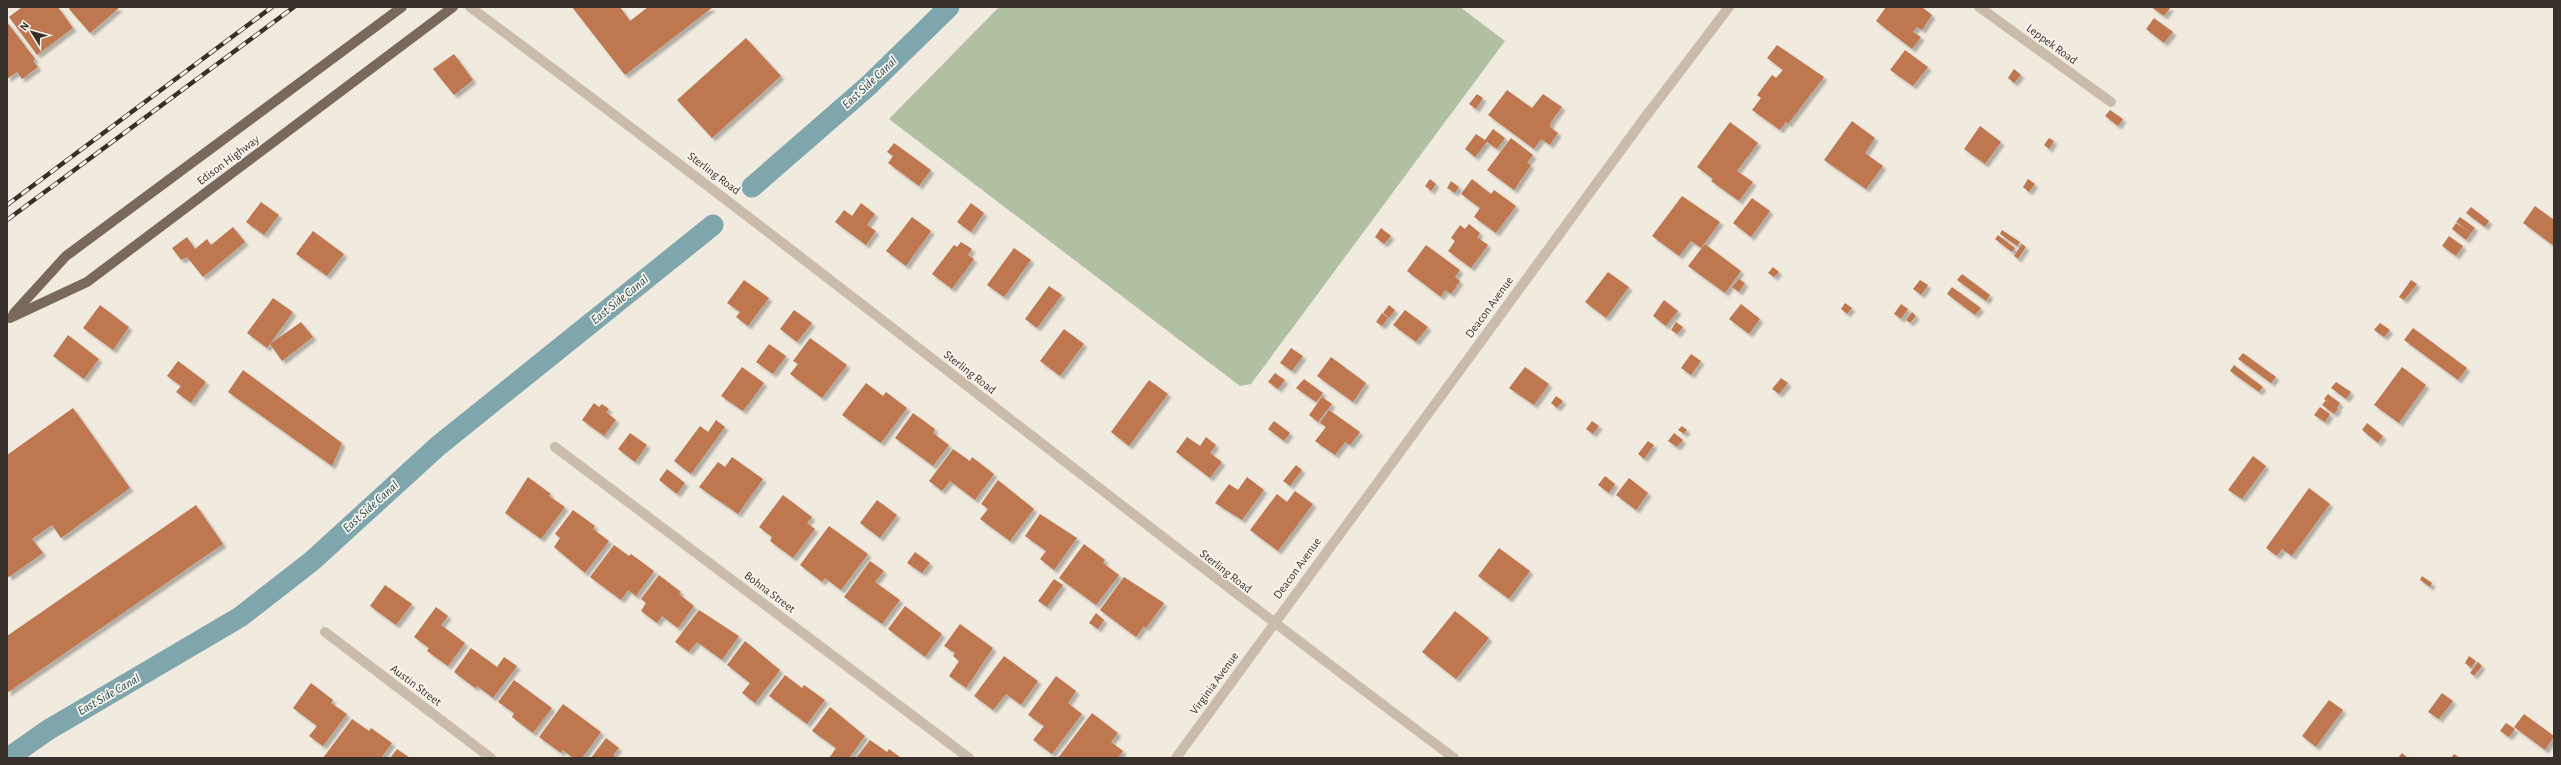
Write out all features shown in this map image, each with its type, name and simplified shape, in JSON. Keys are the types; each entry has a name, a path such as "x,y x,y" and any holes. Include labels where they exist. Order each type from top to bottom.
{"main road":[{"name":"Edison Highway","path":"9,319 66,256 402,7"},
{"name":"Edison Highway","path":"9,319 87,282 453,7"}],"street":[{"name":"Sterling Road","path":"470,7 748,215 1272,623 1454,758"},
{"name":"Deacon Avenue","path":"1272,623 1643,120 1729,7"},
{"name":"Leppek Road","path":"1979,7 2111,102"},
{"name":"Bohna Street","path":"555,447 969,758"},
{"name":"Virginia Avenue","path":"1176,758 1272,623"},
{"name":"Austin Street","path":"325,632 491,758"}],"green space":[{"path":"999,7 1460,7 1505,41 1251,384 1240,386 889,119"}],"building":[{"path":"22,7 58,7 73,28 37,55 9,17"},
{"path":"71,7 120,7 90,33 69,9"},
{"path":"572,7 620,7 630,21 648,7 713,7 625,75"},
{"path":"1886,7 1922,7 1932,15 1922,30 1917,27 1913,32 1921,37 1912,49 1876,21"},
{"path":"2151,7 2171,7 2164,16"},
{"path":"2154,18 2173,32 2164,43 2146,29"},
{"path":"7,22 35,59 33,61 38,67 22,79 17,72 7,79"},
{"path":"746,38 781,76 712,138 677,100"},
{"path":"1777,45 1824,77 1788,124 1786,122 1780,130 1752,110 1761,98 1757,95 1772,75 1776,78 1783,70 1767,58"},
{"path":"1905,50 1928,67 1913,86 1890,70"},
{"path":"454,54 473,80 454,95 433,69"},
{"path":"2014,69 2021,75 2014,83 2008,78"},
{"path":"1507,90 1532,108 1543,94 1562,107 1551,122 1550,127 1558,133 1550,145 1541,139 1534,149 1488,115"},
{"path":"1477,94 1483,98 1476,109 1469,104"},
{"path":"2110,110 2123,119 2118,126 2105,116"},
{"path":"1852,121 1875,138 1865,153 1883,166 1866,189 1824,160"},
{"path":"1730,122 1758,143 1737,171 1753,182 1739,201 1711,181 1713,179 1697,167"},
{"path":"1980,126 2001,142 1985,164 1964,149"},
{"path":"1493,129 1505,138 1497,149 1487,142 1475,157 1465,149 1476,134 1485,140"},
{"path":"1511,138 1533,155 1527,163 1531,165 1514,190 1487,170"},
{"path":"2049,138 2054,141 2049,149 2044,145"},
{"path":"894,143 931,170 919,186 888,163 893,156 887,152"},
{"path":"1430,179 1436,184 1431,191 1425,186"},
{"path":"1472,179 1491,194 1494,190 1516,206 1496,233 1474,217 1480,208 1461,194"},
{"path":"2028,179 2035,184 2029,192 2023,187"},
{"path":"1451,181 1459,187 1455,193 1447,188"},
{"path":"1682,196 1720,222 1701,248 1691,241 1679,256 1652,236"},
{"path":"1752,198 1770,211 1751,237 1733,223"},
{"path":"261,202 279,215 264,235 246,222"},
{"path":"861,203 875,214 867,225 876,231 866,245 835,222 844,210 852,216"},
{"path":"971,203 984,213 971,232 957,222"},
{"path":"2535,206 2554,220 2554,246 2523,223"},
{"path":"2471,207 2489,221 2485,227 2466,213"},
{"path":"912,217 931,231 906,266 886,251"},
{"path":"2460,217 2475,228 2471,233 2456,222"},
{"path":"2456,223 2471,233 2466,240 2452,229"},
{"path":"1469,224 1480,233 1477,237 1488,245 1471,268 1448,251 1455,241 1451,238 1460,225 1465,229"},
{"path":"233,227 245,242 203,277 187,257 181,260 172,248 187,237 195,249 207,239 211,245"},
{"path":"1381,228 1391,236 1384,244 1375,237"},
{"path":"2002,230 2020,242 2017,246 2000,234"},
{"path":"313,231 344,254 327,276 296,254"},
{"path":"1998,235 2015,248 2012,252 1995,239"},
{"path":"2449,236 2463,246 2456,256 2442,246"},
{"path":"961,242 972,249 968,255 974,259 952,289 932,274 954,245 957,247"},
{"path":"1705,244 1741,271 1725,293 1688,266"},
{"path":"2022,244 2026,247 2018,259 2014,256"},
{"path":"1426,245 1460,270 1455,277 1460,281 1451,294 1445,290 1441,297 1407,271"},
{"path":"1014,248 1031,260 1004,297 987,285"},
{"path":"1773,267 1779,272 1774,277 1768,273"},
{"path":"1608,272 1629,287 1606,318 1585,302"},
{"path":"1962,274 1990,295 1986,301 1957,280"},
{"path":"1739,279 1745,283 1739,292 1732,287"},
{"path":"744,280 769,298 748,326 736,317 740,312 727,303"},
{"path":"1920,280 1928,285 1921,295 1913,289"},
{"path":"2411,280 2417,284 2404,300 2399,297"},
{"path":"1049,286 1062,295 1037,328 1025,319"},
{"path":"1952,287 1981,308 1975,315 1947,294"},
{"path":"273,298 293,312 267,348 247,333"},
{"path":"1664,300 1678,311 1666,326 1653,316"},
{"path":"1845,303 1852,308 1847,314 1841,309"},
{"path":"1741,304 1760,319 1749,334 1729,319"},
{"path":"1901,304 1908,309 1901,319 1894,314"},
{"path":"100,305 129,327 113,350 83,328"},
{"path":"1389,305 1395,310 1389,318 1383,313"},
{"path":"794,310 812,323 797,342 780,329"},
{"path":"1405,310 1428,327 1416,342 1393,325"},
{"path":"1912,312 1916,316 1910,323 1906,320"},
{"path":"1382,313 1388,318 1382,326 1376,322"},
{"path":"301,322 313,337 282,361 270,344"},
{"path":"1676,322 1683,327 1677,334 1671,330"},
{"path":"2380,323 2390,330 2384,337 2374,330"},
{"path":"2413,328 2467,368 2458,380 2404,340"},
{"path":"1064,329 1084,344 1060,376 1040,361"},
{"path":"68,335 99,359 84,379 53,356"},
{"path":"810,338 847,365 822,398 790,374 798,364 793,361"},
{"path":"769,344 786,356 773,374 756,362"},
{"path":"1291,348 1303,356 1292,371 1280,363"},
{"path":"2243,353 2276,377 2271,383 2238,359"},
{"path":"1691,354 1701,361 1691,375 1681,368"},
{"path":"1331,357 1366,383 1353,402 1317,376"},
{"path":"178,361 206,382 191,403 176,392 181,386 167,376"},
{"path":"2234,365 2263,387 2259,392 2230,371"},
{"path":"742,367 764,383 743,411 721,396"},
{"path":"1525,367 1549,384 1534,405 1509,388"},
{"path":"2402,367 2426,385 2399,423 2374,405"},
{"path":"243,370 342,443 332,466 228,392"},
{"path":"1275,373 1285,380 1278,389 1268,382"},
{"path":"1781,378 1788,383 1779,394 1772,389"},
{"path":"1304,379 1323,393 1316,402 1296,388"},
{"path":"1149,380 1168,394 1129,446 1111,432"},
{"path":"2336,382 2351,392 2346,399 2331,388"},
{"path":"866,383 883,396 886,392 907,408 881,443 842,415"},
{"path":"2328,394 2340,403 2337,408 2324,399"},
{"path":"1556,396 1563,401 1557,408 1551,403"},
{"path":"1322,397 1332,404 1318,422 1309,415"},
{"path":"2326,400 2338,409 2334,414 2322,405"},
{"path":"594,403 599,407 602,404 609,409 606,412 616,420 604,436 582,420"},
{"path":"2320,407 2330,414 2325,422 2314,415"},
{"path":"73,408 130,488 61,538 52,525 32,539 43,553 9,577 7,575 7,455"},
{"path":"1329,410 1360,432 1350,445 1345,442 1335,455 1315,441 1326,427 1320,423"},
{"path":"913,413 935,429 933,433 949,445 933,466 895,438"},
{"path":"716,420 725,427 691,474 674,461 700,426 708,432"},
{"path":"1274,421 1290,433 1284,441 1268,429"},
{"path":"1592,421 1599,426 1593,434 1586,429"},
{"path":"2367,423 2383,436 2378,443 2362,430"},
{"path":"1682,426 1687,430 1684,434 1678,430"},
{"path":"630,433 647,445 635,462 618,449"},
{"path":"1674,433 1683,440 1677,447 1668,441"},
{"path":"1187,437 1200,446 1206,437 1216,445 1210,453 1222,462 1210,478 1176,452"},
{"path":"1648,441 1654,445 1644,459 1638,454"},
{"path":"953,449 970,461 972,457 994,474 975,500 950,481 942,491 929,481"},
{"path":"2253,456 2266,466 2242,499 2228,490"},
{"path":"732,457 763,479 738,514 699,487 718,462 725,467"},
{"path":"1296,465 1302,470 1290,486 1283,481"},
{"path":"667,469 685,483 677,494 659,480"},
{"path":"1605,476 1615,484 1609,493 1598,485"},
{"path":"528,477 551,494 549,496 565,507 541,539 505,513"},
{"path":"1247,477 1264,490 1242,520 1215,503 1229,484 1238,490"},
{"path":"1629,478 1648,493 1636,510 1616,495"},
{"path":"998,480 1034,509 1010,541 980,519 988,509 981,504"},
{"path":"2309,488 2330,504 2292,556 2282,549 2277,556 2266,548"},
{"path":"1295,491 1313,504 1278,551 1250,530 1277,494 1287,502"},
{"path":"783,495 812,517 807,523 815,529 793,558 770,541 772,537 759,527"},
{"path":"877,500 897,515 880,538 860,523"},
{"path":"196,505 223,544 7,693 7,636"},
{"path":"573,510 595,526 593,529 609,541 585,573 554,547 560,538 555,534"},
{"path":"1040,514 1077,538 1054,570 1040,559 1046,551 1025,536"},
{"path":"829,526 868,554 841,590 825,578 822,582 800,565"},
{"path":"1084,544 1105,560 1103,563 1119,575 1096,605 1059,578"},
{"path":"614,545 629,556 631,554 654,571 636,596 628,590 621,600 590,577"},
{"path":"1499,548 1530,571 1509,599 1478,576"},
{"path":"915,552 930,563 922,573 907,563"},
{"path":"870,561 884,571 875,582 900,600 882,624 844,597"},
{"path":"659,575 681,592 679,594 694,606 678,628 662,616 657,623 641,611 646,603 641,599"},
{"path":"2422,576 2432,583 2430,587 2420,580"},
{"path":"1124,577 1164,603 1146,628 1144,626 1136,637 1100,610"},
{"path":"1054,579 1063,585 1047,607 1038,601"},
{"path":"385,585 412,604 396,625 370,606"},
{"path":"905,606 942,634 925,657 888,629"},
{"path":"436,607 448,616 441,625 465,643 448,666 427,651 429,648 414,637"},
{"path":"699,610 739,636 722,660 697,642 689,652 675,642"},
{"path":"1455,611 1489,638 1456,679 1422,652"},
{"path":"1096,613 1104,620 1098,629 1089,623"},
{"path":"960,624 993,648 966,688 949,676 959,661 953,656 955,653 944,646"},
{"path":"745,641 780,670 755,703 742,693 750,683 727,665"},
{"path":"471,648 497,667 504,657 517,666 493,698 477,686 475,688 454,672"},
{"path":"1004,656 1038,681 1021,705 1006,694 993,710 974,696"},
{"path":"2469,656 2476,661 2471,668 2465,663"},
{"path":"2478,662 2482,666 2474,676 2470,673"},
{"path":"785,675 802,688 804,685 825,700 807,724 769,696"},
{"path":"1056,676 1076,691 1068,703 1082,714 1052,754 1033,740 1044,726 1028,715"},
{"path":"514,680 552,708 533,733 512,717 514,713 498,702"},
{"path":"311,683 333,700 331,703 347,714 323,746 309,736 317,726 293,708"},
{"path":"2442,693 2453,701 2439,719 2428,712"},
{"path":"2329,700 2343,710 2316,747 2302,736"},
{"path":"563,704 601,732 582,758 573,758 563,750 561,753 539,737"},
{"path":"830,707 865,736 849,758 829,758 836,748 812,731"},
{"path":"1092,713 1118,733 1111,742 1123,751 1118,758 1058,758"},
{"path":"2524,714 2554,736 2545,750 2514,727"},
{"path":"352,719 369,731 371,728 392,743 381,758 323,758"},
{"path":"2506,723 2515,729 2509,737 2500,731"},
{"path":"606,738 619,748 613,755 616,758 591,758"},
{"path":"870,740 887,752 889,749 901,758 856,758"},
{"path":"397,749 410,758 390,758"},
{"path":"2402,753 2408,758 2398,758"},
{"path":"2454,754 2460,758 2451,758"}],"waterway":[{"name":"East Side Canal","path":"752,187 868,86 949,7"},
{"name":"East Side Canal","path":"8,758 48,730 240,617 312,561 438,446 713,225"}],"railway":[{"path":"7,205 272,7"},
{"path":"7,220 294,7"}]}
